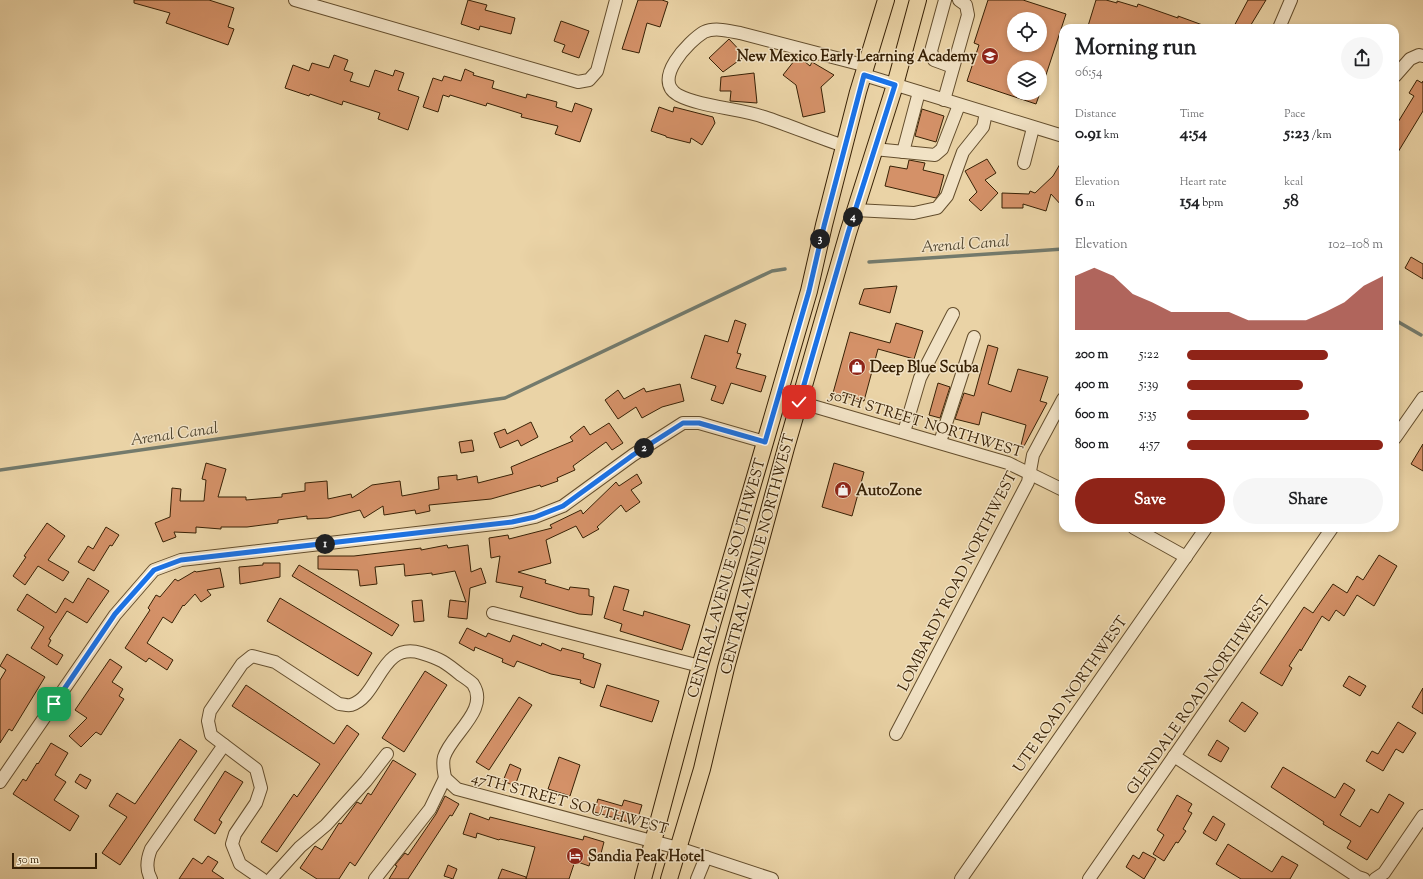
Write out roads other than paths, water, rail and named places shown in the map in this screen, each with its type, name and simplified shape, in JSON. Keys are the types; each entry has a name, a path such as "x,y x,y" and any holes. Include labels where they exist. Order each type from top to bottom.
{"main road":[{"name":"CENTRAL AVENUE SOUTHWEST","path":"643,879 700,666 809,291 844,146 886,0"},
{"name":"CENTRAL AVENUE NORTHWEST","path":"669,879 702,770 728,661 799,402 848,233 895,85 918,0"}],"street":[{"path":"295,0 578,82 590,80 597,71 616,0"},
{"path":"945,0 931,51 934,60 953,67"},
{"path":"944,100 968,15 966,5 959,0"},
{"path":"1280,24 1291,0"},
{"path":"844,146 763,117 689,100 676,94 670,87 669,76 672,64 683,50 705,32 719,30 740,33 865,70 895,85 1059,135"},
{"path":"1399,71 1410,59 1421,56"},
{"path":"903,152 919,92"},
{"path":"874,149 935,155 942,149 959,105"},
{"path":"855,210 914,214 937,208 947,196 963,152 983,127 986,113"},
{"path":"1024,163 1033,128"},
{"path":"904,432 920,378 953,314"},
{"path":"940,442 974,336"},
{"path":"1399,432 1423,398"},
{"name":"50TH STREET NORTHWEST","path":"799,402 1008,463 1059,488"},
{"name":"LOMBARDY ROAD NORTHWEST","path":"896,734 1028,482 1031,473 1033,455 1059,406"},
{"path":"0,782 115,614 154,570 181,560 512,522 535,517 563,506 633,455 683,423 699,423 765,442"},
{"path":"1141,532 1186,556"},
{"name":"UTE ROAD NORTHWEST","path":"961,879 1203,532"},
{"name":"GLENDALE ROAD NORTHWEST","path":"1088,879 1329,532"},
{"path":"493,613 700,666"},
{"path":"262,879 240,864 232,844 235,834 256,803 261,788 256,769 211,735 208,722 210,710 242,664 252,656 263,657 275,662 339,704 350,705 360,700 394,656 405,651 418,652 441,659 473,684 477,697 475,711 444,756 443,766 445,778 430,809 375,879"},
{"path":"150,878 147,867 147,857 151,849 224,745"},
{"path":"272,879 300,847 326,825 366,781 387,754"},
{"path":"1174,756 1358,878 1364,879"},
{"name":"47TH STREET SOUTHWEST","path":"445,778 457,789 472,794 654,841 706,857 752,876 772,879"},
{"path":"1375,879 1384,873 1423,816"},
{"path":"697,879 706,857"}],"waterway":[{"name":"Arenal Canal","path":"869,262 1059,249"},
{"path":"0,470 505,398 772,271 785,269"},
{"name":"Arenal Canal","path":"1399,322 1421,335"}],"place":[{"name":"New Mexico Early Learning Academy","path":"990,56"},
{"name":"Deep Blue Scuba","path":"857,367"},
{"name":"AutoZone","path":"843,490"},
{"name":"Sandia Peak Hotel","path":"575,856"}]}
